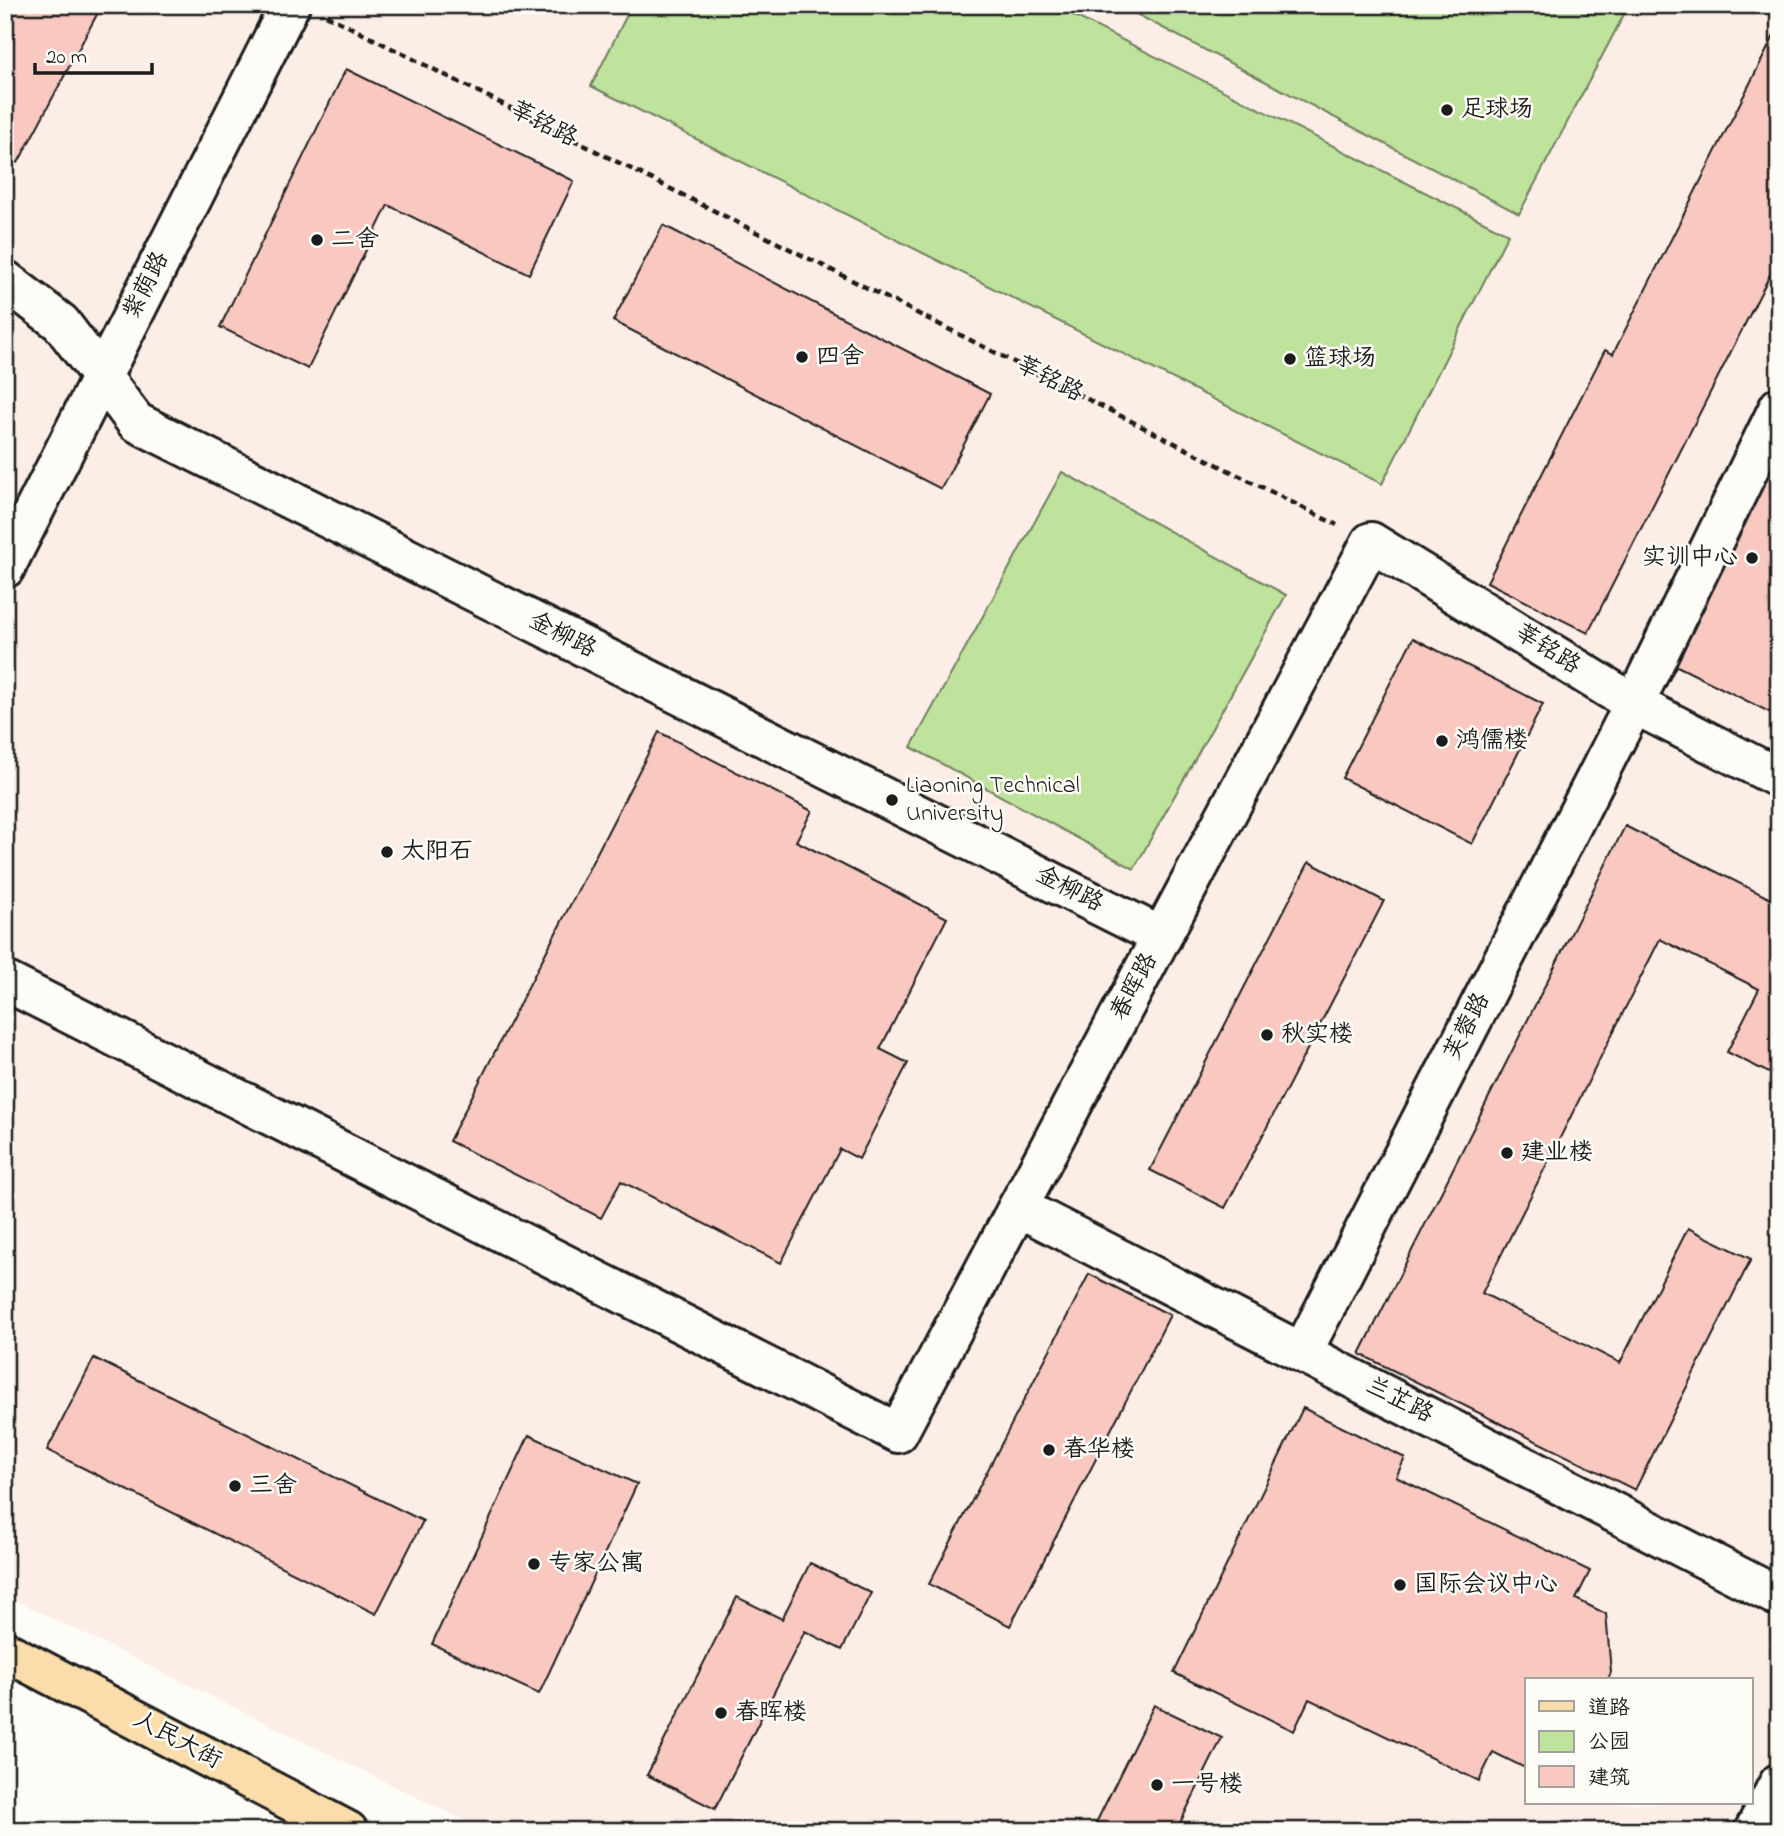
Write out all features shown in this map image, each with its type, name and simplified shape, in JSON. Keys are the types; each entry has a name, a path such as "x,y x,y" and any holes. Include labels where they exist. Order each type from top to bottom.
{"main road":[{"name":"人民大街","path":"5,1651 348,1831"}],"lane":[{"name":"紫荫路","path":"5,569 101,376 304,8"},
{"name":"金柳路","path":"5,280 61,323 136,422 1162,937"},
{"name":"芙蓉路","path":"1303,1351 1634,704 1779,407"},
{"name":"莘铭路","path":"1371,542 1634,704 1779,778"},
{"name":"春晖路","path":"5,981 898,1433 1371,542"},
{"name":"兰芷路","path":"1018,1206 1779,1597"}],"path":[{"name":"莘铭路","path":"304,8 1371,542"}],"shaded area":[{"name":"Liaoning Technical University","path":"5,5 1779,5 1779,1831 486,1831 5,1595"}],"green space":[{"name":"篮球场","path":"632,5 1053,5 1508,234 1382,484 591,86"},
{"name":"足球场","path":"1119,5 1629,5 1519,214"},
{"path":"1062,472 1286,595 1134,869 911,747"}],"building":[{"path":"5,5 102,5 18,163 5,156"},
{"path":"1779,26 1779,257 1588,633 1487,582 1605,350 1613,354"},
{"name":"二舍","path":"346,69 574,181 529,274 388,205 308,369 220,327"},
{"name":"四舍","path":"663,225 990,394 941,489 613,321"},
{"name":"实训中心","path":"1779,454 1779,717 1671,663"},
{"name":"鸿儒楼","path":"1413,638 1543,704 1472,844 1342,778"},
{"path":"659,732 812,811 796,841 947,918 880,1049 908,1063 859,1159 840,1149 781,1263 621,1181 601,1218 449,1141"},
{"name":"建业楼","path":"1625,826 1779,903 1779,1078 1727,1052 1759,989 1660,939 1482,1293 1620,1363 1688,1228 1751,1259 1635,1490 1360,1354"},
{"name":"秋实楼","path":"1309,862 1384,901 1225,1208 1150,1170"},
{"name":"春华楼","path":"1089,1274 1170,1315 1010,1626 929,1584"},
{"name":"三舍","path":"94,1358 423,1521 376,1614 47,1450"},
{"name":"国际会议中心","path":"1303,1408 1405,1458 1396,1477 1590,1571 1576,1599 1606,1614 1611,1672 1609,1678 1525,1678 1525,1768 1493,1752 1479,1781 1309,1699 1294,1731 1174,1673"},
{"name":"专家公寓","path":"529,1435 637,1484 539,1694 432,1644"},
{"name":"春晖楼","path":"810,1563 871,1593 842,1650 805,1631 715,1809 647,1775 737,1597 782,1619"},
{"name":"一号楼","path":"1154,1705 1222,1738 1176,1831 1092,1831"}],"place":[{"name":"足球场","path":"1447,110"},
{"name":"二舍","path":"317,240"},
{"name":"四舍","path":"802,357"},
{"name":"篮球场","path":"1290,359"},
{"name":"实训中心","path":"1752,558"},
{"name":"鸿儒楼","path":"1442,741"},
{"name":"Liaoning Technical University","path":"892,800"},
{"name":"太阳石","path":"387,852"},
{"name":"秋实楼","path":"1267,1035"},
{"name":"建业楼","path":"1507,1153"},
{"name":"春华楼","path":"1049,1450"},
{"name":"三舍","path":"235,1486"},
{"name":"专家公寓","path":"534,1564"},
{"name":"国际会议中心","path":"1400,1585"},
{"name":"春晖楼","path":"721,1713"},
{"name":"一号楼","path":"1157,1785"}]}
